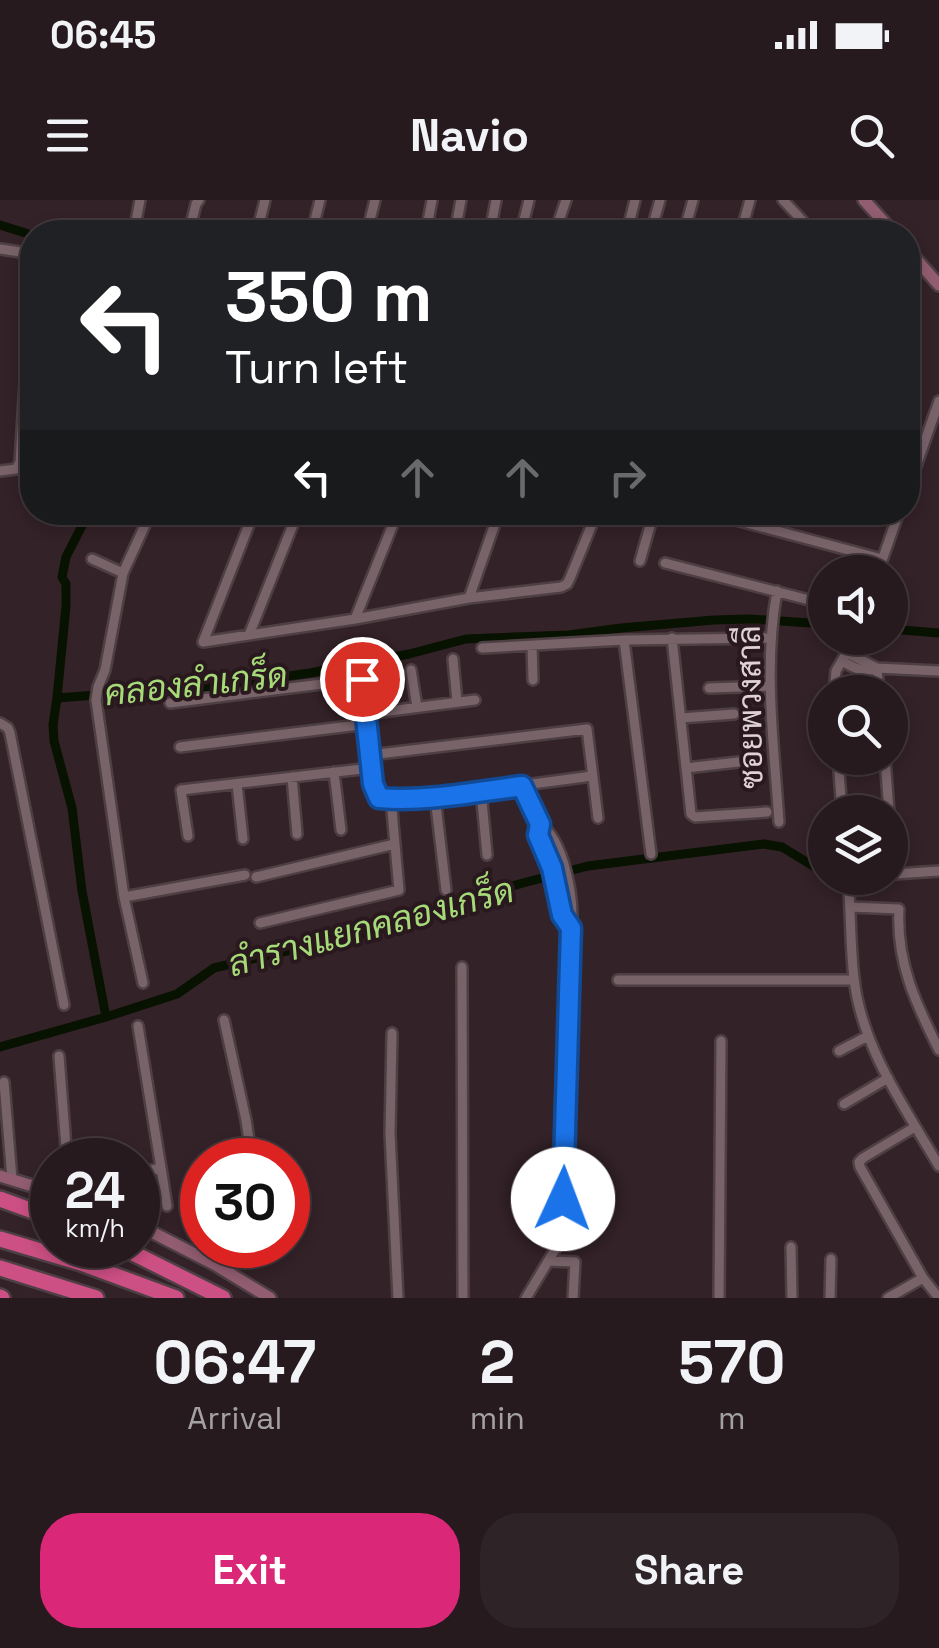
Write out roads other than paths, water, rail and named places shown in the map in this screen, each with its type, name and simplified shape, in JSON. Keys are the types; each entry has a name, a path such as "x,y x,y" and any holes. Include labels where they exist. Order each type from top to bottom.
{"highway":[{"path":"0,1199 30,1210"},
{"path":"0,1238 176,1298"},
{"path":"160,1267 223,1298"},
{"path":"0,1268 96,1298"}],"main road":[{"path":"864,200 882,220"},
{"path":"920,264 939,285"},
{"path":"6,1177 30,1185"},
{"path":"160,1237 270,1298"}],"street":[{"path":"783,200 802,220"},
{"path":"920,454 939,401"},
{"path":"143,983 124,897 96,700 123,573 144,525"},
{"path":"249,525 203,642 567,584 592,525"},
{"path":"249,635 293,525"},
{"path":"355,619 393,525"},
{"path":"469,598 495,525"},
{"path":"640,561 650,525"},
{"path":"755,525 867,555"},
{"path":"883,555 894,525"},
{"path":"92,559 123,573"},
{"path":"665,562 808,600"},
{"name":"ซอยพวงสาลี","path":"777,592 770,637 770,686 778,822"},
{"path":"482,648 770,637"},
{"path":"672,638 692,816 767,812"},
{"path":"624,640 652,854"},
{"path":"532,646 533,680"},
{"path":"835,675 844,657 877,668 939,670"},
{"path":"452,659 457,702"},
{"path":"877,668 878,675"},
{"path":"410,670 417,707"},
{"path":"170,703 362,679 373,784 379,798 434,796 592,776"},
{"path":"709,688 770,686"},
{"path":"180,747 475,700"},
{"path":"682,718 734,714"},
{"path":"0,724 10,733 64,1006"},
{"path":"370,755 587,729 598,818"},
{"path":"686,768 738,762"},
{"path":"188,836 181,790 371,768"},
{"path":"334,772 341,830"},
{"path":"292,777 297,834"},
{"path":"237,784 243,839"},
{"path":"522,786 542,830 571,928 562,1238 526,1298"},
{"path":"480,791 488,855"},
{"path":"434,796 446,890"},
{"path":"260,924 399,890 392,799"},
{"path":"124,897 250,876 395,844"},
{"path":"908,873 939,871"},
{"path":"850,895 854,980 868,1036 939,1166"},
{"path":"851,906 899,909 904,971 939,1050"},
{"path":"462,967 463,1298"},
{"path":"618,980 854,980"},
{"path":"224,1020 249,1138"},
{"path":"138,1026 167,1206"},
{"path":"392,1033 390,1134 398,1298"},
{"path":"839,1051 868,1036"},
{"path":"719,1298 721,1041"},
{"path":"59,1056 65,1138"},
{"path":"844,1104 888,1078"},
{"path":"4,1082 6,1177"},
{"path":"916,1126 859,1162 923,1278 939,1298"},
{"path":"791,1246 792,1298"},
{"path":"830,1298 831,1259"},
{"path":"548,1261 575,1262 573,1298"},
{"path":"230,1268 232,1275"},
{"path":"888,1298 923,1278"}],"waterway":[{"path":"0,225 20,231"},
{"path":"57,698 66,606 66,584 62,577 66,557 82,525"},
{"name":"คลองลำเกร็ด","path":"0,1047 106,1017 82,891 72,808 54,741 57,698 216,686 310,673 466,639 569,635 714,620 808,623"},
{"name":"คลองลำเกร็ด","path":"908,630 939,633"},
{"name":"ลำรางแยกคลองเกร็ด","path":"106,1017 177,994 214,968 377,930 474,897 588,866 764,844 782,847 808,863"}]}
